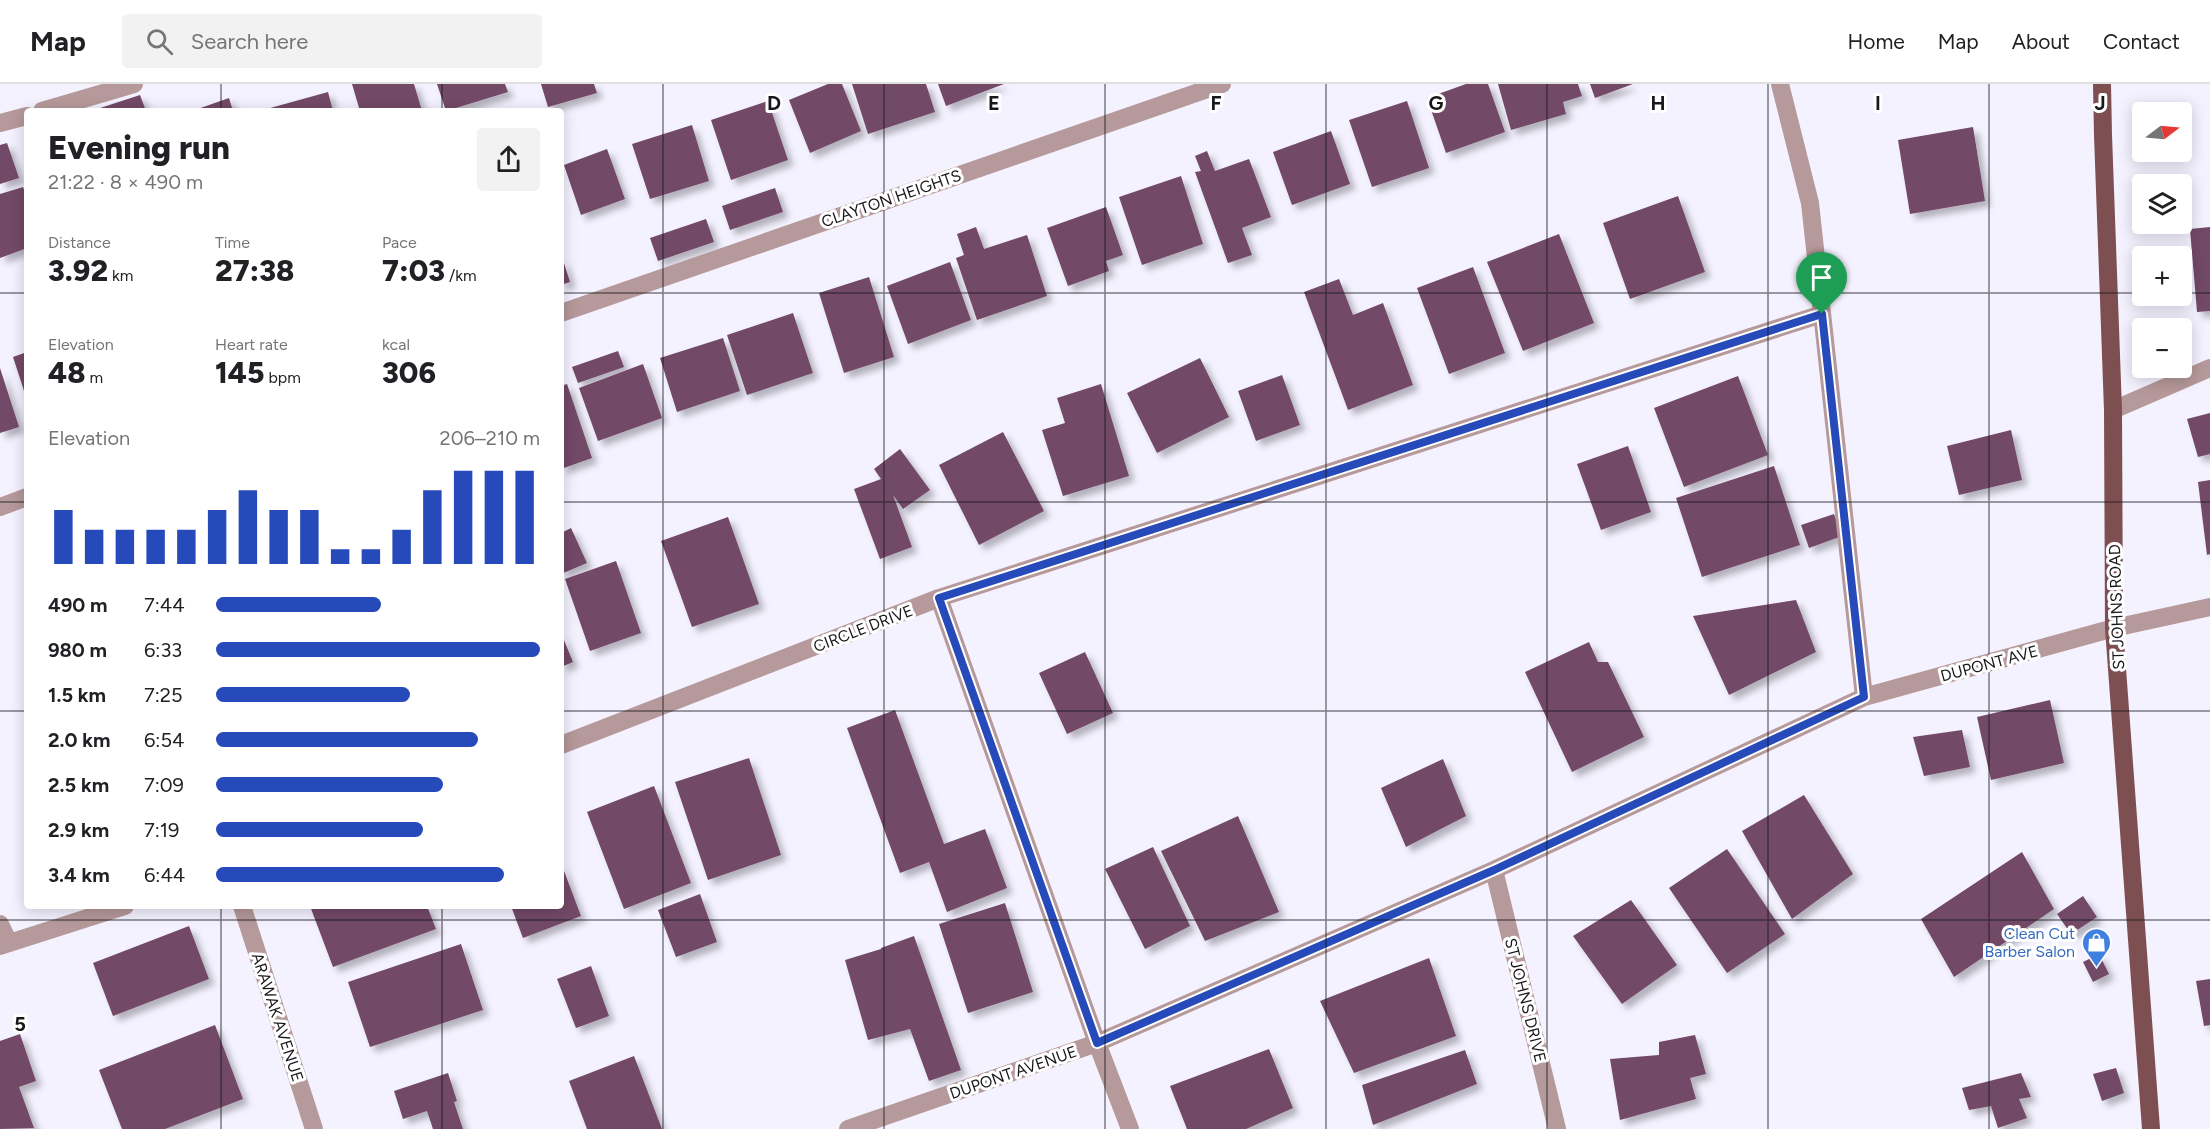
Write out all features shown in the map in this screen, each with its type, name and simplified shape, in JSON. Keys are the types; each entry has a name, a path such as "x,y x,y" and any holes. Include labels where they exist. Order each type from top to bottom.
{"main road":[{"name":"ST JOHNS ROAD","path":"2102,84 2113,410 2114,628 2151,1129"}],"street":[{"path":"52,108 134,84"},
{"name":"CLAYTON HEIGHTS","path":"564,312 1222,84"},
{"path":"1780,84 1810,203 1864,697"},
{"path":"0,123 24,117"},
{"name":"CIRCLE DRIVE","path":"564,744 939,598 1822,314"},
{"path":"2113,410 2210,368"},
{"path":"0,507 24,498"},
{"path":"939,598 1097,1043 1130,1129"},
{"name":"DUPONT AVE","path":"1864,697 2114,628 2210,607"},
{"name":"DUPONT AVENUE","path":"848,1129 1097,1043 1494,870 1864,697"},
{"name":"ST JOHNS DRIVE","path":"1494,870 1557,1129"},
{"path":"0,924 4,944 115,909"},
{"name":"ARAWAK AVENUE","path":"244,909 314,1129"}],"building":[{"path":"352,84 414,84 421,108 359,108"},
{"path":"437,84 505,84 508,92 456,108 445,108"},
{"path":"541,84 594,84 597,93 548,107"},
{"path":"828,84 842,84 861,131 810,153 789,100"},
{"path":"852,84 926,84 935,112 868,134"},
{"path":"938,84 1004,84 946,106"},
{"path":"1466,84 1488,84 1505,132 1446,153 1427,98"},
{"path":"1498,84 1578,84 1582,96 1563,102 1566,114 1511,130"},
{"path":"1590,84 1633,84 1595,98"},
{"path":"328,92 332,108 270,108"},
{"path":"140,95 145,108 100,108"},
{"path":"229,98 232,108 201,108"},
{"path":"768,101 788,160 731,180 711,120"},
{"path":"1407,101 1429,168 1372,187 1349,120"},
{"path":"692,125 709,181 650,199 632,144"},
{"path":"1973,127 1985,201 1910,214 1898,140"},
{"path":"1331,131 1350,184 1292,205 1273,152"},
{"path":"7,143 19,178 0,184 0,145"},
{"path":"607,149 625,199 581,215 564,165"},
{"path":"1207,151 1215,171 1249,159 1271,217 1242,228 1252,255 1228,263 1195,172 1201,171 1195,156"},
{"path":"1181,176 1203,244 1142,265 1119,197"},
{"path":"23,187 24,190 24,249 0,258 0,194"},
{"path":"775,188 783,212 730,230 722,206"},
{"path":"1678,196 1705,272 1630,299 1603,223"},
{"path":"1106,207 1123,255 1106,261 1109,271 1068,286 1047,228"},
{"path":"706,219 714,242 658,261 650,238"},
{"path":"976,227 984,249 1027,235 1047,296 977,320 956,258 964,255 957,234"},
{"path":"2210,227 2210,311 2197,312 2190,234 2192,229"},
{"path":"1559,234 1594,323 1523,351 1487,262"},
{"path":"950,262 971,320 908,344 887,286"},
{"path":"564,263 570,282 564,284"},
{"path":"1473,267 1505,353 1449,374 1417,288"},
{"path":"869,277 894,357 844,373 819,293"},
{"path":"1339,279 1353,315 1383,303 1413,385 1348,410 1304,292"},
{"path":"793,313 813,373 747,395 727,335"},
{"path":"723,338 740,391 677,412 660,358"},
{"path":"618,351 624,367 578,383 572,367"},
{"path":"24,353 24,391 13,357"},
{"path":"1200,358 1229,417 1157,453 1127,393"},
{"path":"643,364 662,418 598,441 579,388"},
{"path":"0,368 19,427 0,433"},
{"path":"1282,375 1300,425 1256,441 1238,391"},
{"path":"1738,376 1768,455 1684,487 1654,408"},
{"path":"567,384 592,458 564,468 564,385"},
{"path":"1101,384 1129,476 1063,496 1042,430 1065,423 1057,398"},
{"path":"2210,413 2210,454 2198,457 2187,419"},
{"path":"2011,430 2022,480 1959,495 1947,446"},
{"path":"1003,432 1044,511 979,545 939,465"},
{"path":"1628,446 1651,512 1601,530 1577,464"},
{"path":"900,449 930,490 903,509 893,495 912,547 880,559 854,489 881,479 874,469"},
{"path":"1774,466 1800,545 1702,577 1676,498"},
{"path":"2210,480 2210,554 2207,555 2198,482"},
{"path":"1834,514 1842,536 1809,548 1801,525"},
{"path":"728,517 759,604 692,627 661,541"},
{"path":"571,528 587,563 564,573 564,532"},
{"path":"616,561 641,633 590,651 565,579"},
{"path":"1796,600 1816,652 1729,695 1693,616"},
{"path":"564,640 573,662 564,666"},
{"path":"1589,642 1598,662 1608,662 1644,737 1572,772 1525,672"},
{"path":"1085,652 1113,713 1067,734 1039,673"},
{"path":"2050,700 2064,763 1991,780 1977,717"},
{"path":"895,710 944,844 985,829 1007,888 947,912 929,862 900,873 847,728"},
{"path":"1962,730 1970,767 1924,776 1913,737"},
{"path":"749,758 781,855 708,880 675,782"},
{"path":"1443,759 1466,816 1406,847 1381,788"},
{"path":"654,786 691,883 624,909 587,812"},
{"path":"1804,795 1853,874 1792,919 1742,831"},
{"path":"1238,816 1279,912 1205,941 1161,851"},
{"path":"1153,847 1190,926 1145,949 1105,869"},
{"path":"1727,849 1785,934 1727,973 1669,888"},
{"path":"2022,852 2054,909 1954,977 1921,919"},
{"path":"564,871 581,916 523,938 512,909 564,909"},
{"path":"700,894 717,942 676,957 658,910"},
{"path":"2083,896 2097,917 2071,934 2057,914"},
{"path":"1631,900 1677,965 1622,1004 1573,936"},
{"path":"1005,903 1033,992 968,1013 939,924"},
{"path":"311,909 428,909 436,929 333,967"},
{"path":"189,926 209,979 113,1016 93,963"},
{"path":"914,936 961,1070 929,1081 910,1029 868,1040 845,960"},
{"path":"461,944 483,1010 370,1047 348,982"},
{"name":"Clean Cut Barber Salon","path":"2099,954 2109,974 2093,982 2083,962"},
{"path":"1429,958 1456,1036 1354,1073 1320,1001"},
{"path":"591,966 609,1016 576,1028 557,979"},
{"path":"2210,979 2210,1025 2204,1026 2196,981"},
{"path":"215,1025 243,1099 165,1129 122,1129 99,1070"},
{"path":"20,1034 36,1081 19,1087 34,1128 0,1129 0,1041"},
{"path":"1695,1035 1706,1074 1690,1078 1696,1099 1620,1120 1610,1059 1659,1055 1659,1042"},
{"path":"1269,1049 1293,1108 1246,1129 1187,1129 1170,1086"},
{"path":"1465,1050 1477,1084 1373,1125 1362,1085"},
{"path":"634,1056 662,1129 587,1129 569,1081"},
{"path":"2116,1068 2124,1093 2102,1101 2093,1074"},
{"path":"448,1073 463,1129 433,1129 427,1111 403,1119 394,1091"},
{"path":"2021,1073 2031,1097 2019,1099 2027,1118 1998,1128 1991,1106 1969,1110 1962,1088"}],"place":[{"name":"Clean Cut Barber Salon","path":"2096,968"}],"route":[{"path":"1822,314 1864,697 1494,870 1097,1043 939,598 1822,314"}]}
